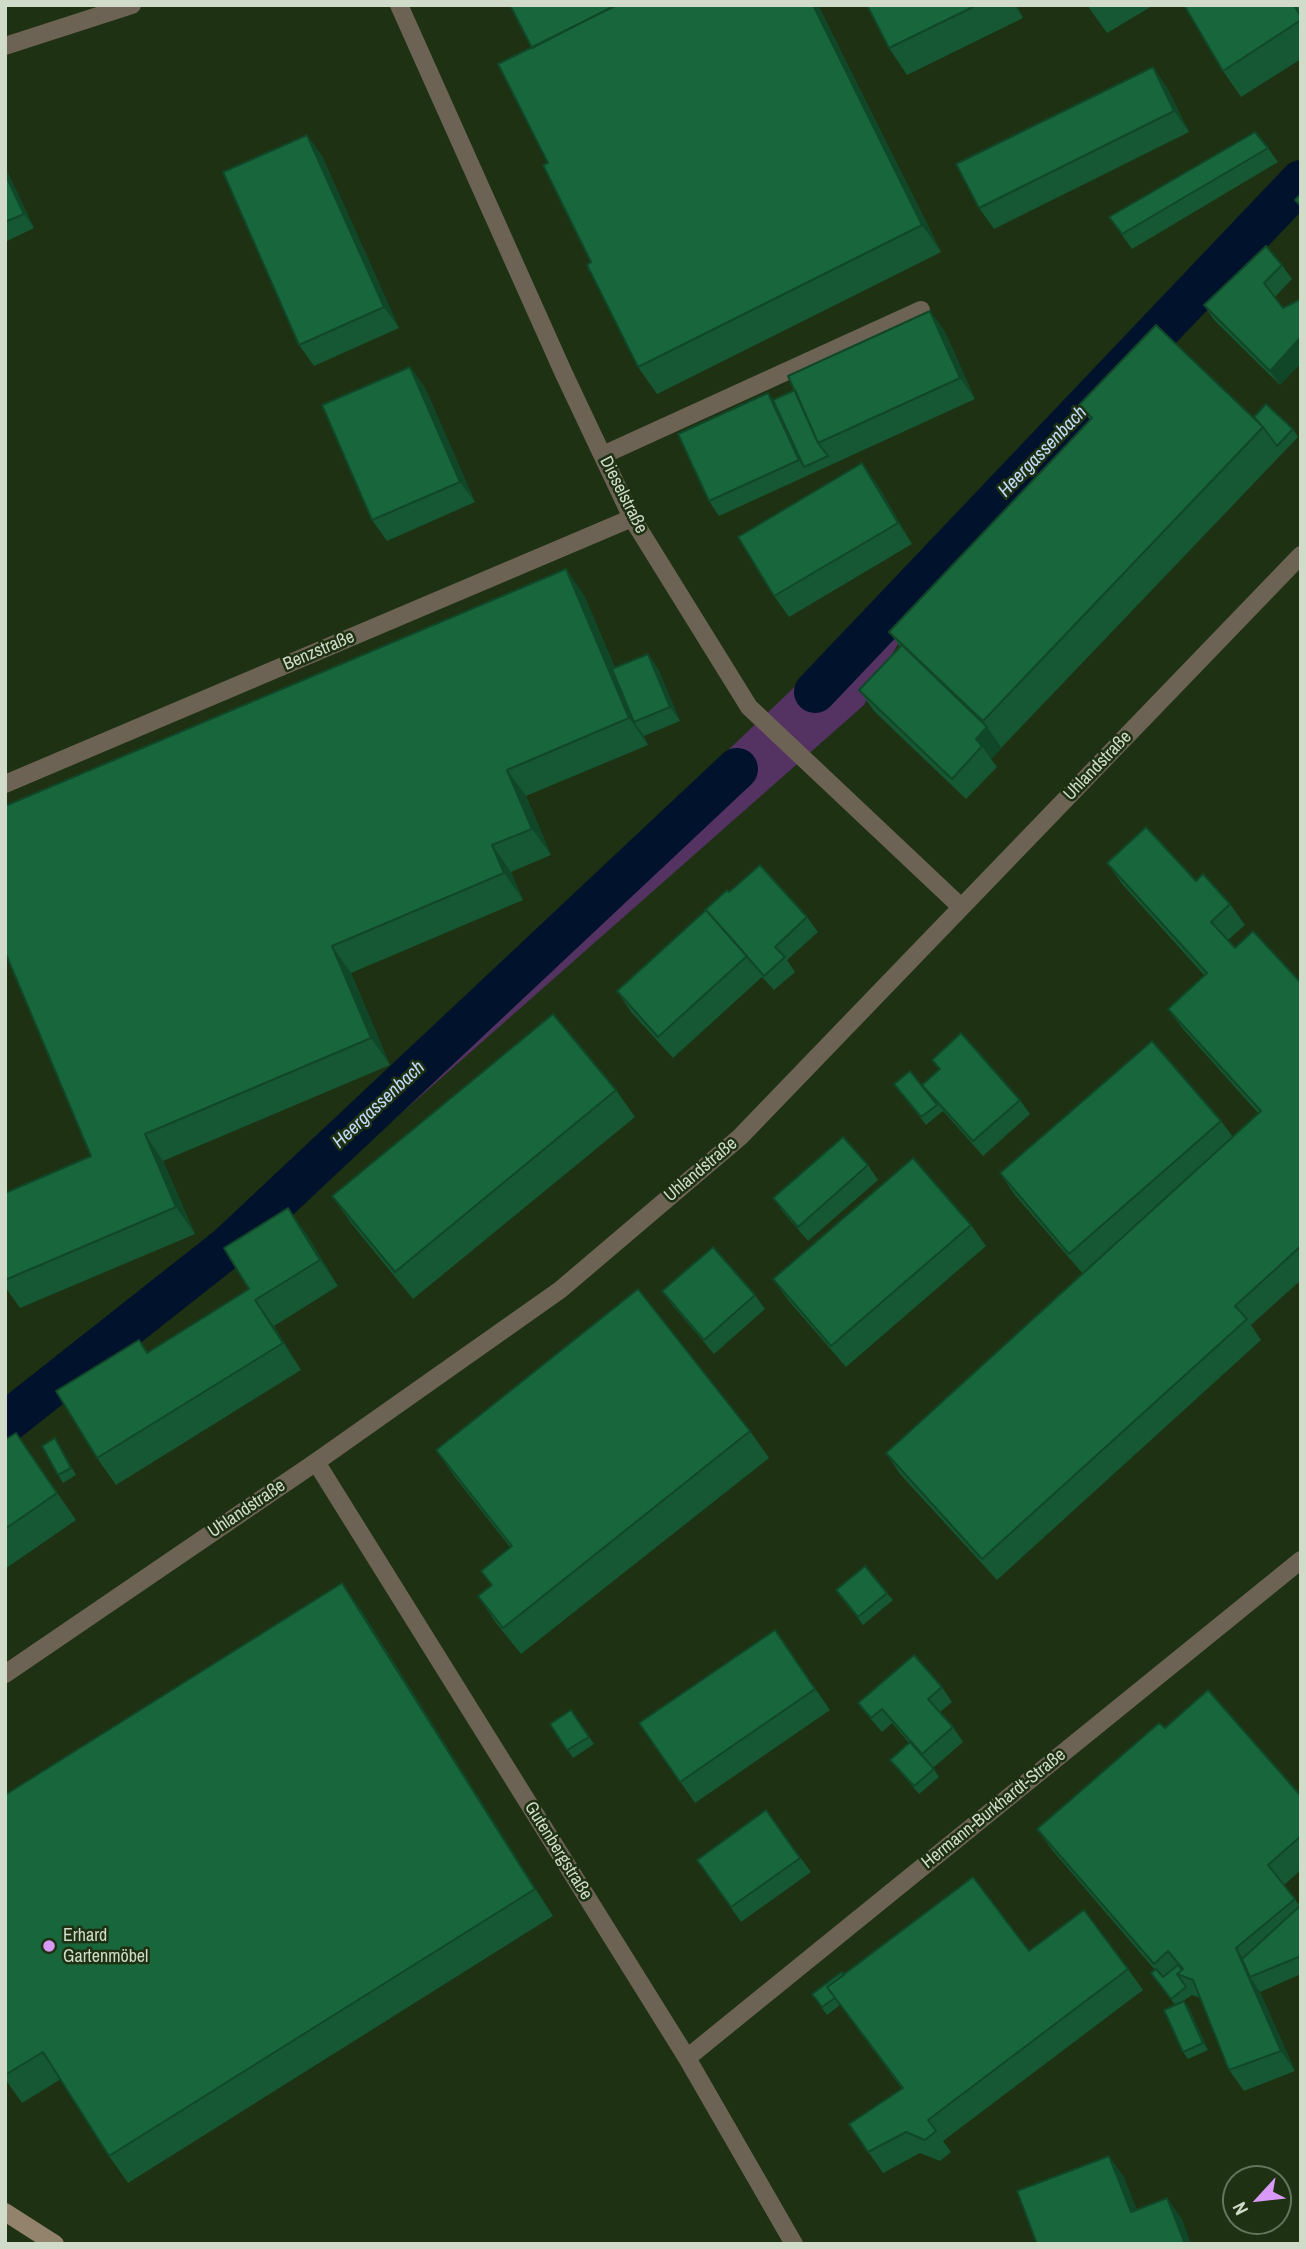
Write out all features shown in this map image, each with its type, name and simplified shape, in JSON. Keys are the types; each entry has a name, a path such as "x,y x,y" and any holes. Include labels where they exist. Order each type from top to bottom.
{"main road":[{"path":"5,2212 55,2244"}],"street":[{"path":"5,46 90,12 132,5"},
{"name":"Dieselstraße","path":"399,5 632,518 749,707 961,907"},
{"path":"603,455 920,310"},
{"name":"Benzstraße","path":"5,784 632,518"},
{"name":"Uhlandstraße","path":"5,1674 316,1462 560,1290 740,1137 1301,555"},
{"name":"Gutenbergstraße","path":"316,1462 687,2058 794,2244"},
{"name":"Hermann-Burkhardt-Straße","path":"687,2058 1301,1560"}],"shaded area":[{"path":"963,527 864,705 194,1296 5,1449 5,1401 207,1245"}],"building":[{"path":"510,5 609,5 610,8 532,48"},
{"path":"617,5 813,5 922,225 638,367 587,265 591,262 543,165 548,163 498,64"},
{"path":"867,5 977,5 889,48"},
{"path":"1184,5 1294,5 1301,20 1223,71"},
{"path":"1153,67 1174,111 979,208 956,164"},
{"path":"1255,132 1268,148 1122,234 1109,217"},
{"path":"307,135 384,307 299,345 223,172"},
{"path":"5,174 24,214 5,222"},
{"path":"1301,194 1301,206 1295,200"},
{"path":"1266,246 1282,265 1264,283 1283,308 1301,299 1301,337 1270,371 1204,305"},
{"path":"930,311 960,378 818,443 788,376"},
{"path":"1156,325 1263,427 983,721 889,632 1092,418 1079,405"},
{"path":"410,367 460,482 372,520 322,405"},
{"path":"795,390 818,443 828,456 804,467 773,400"},
{"path":"768,393 799,460 709,501 678,434"},
{"path":"1266,404 1293,429 1277,446 1254,417"},
{"path":"862,463 898,523 774,596 738,537"},
{"path":"566,569 629,718 507,770 532,829 492,845 504,873 332,946 371,1038 145,1134 176,1207 5,1280 5,1193 91,1156 5,952 5,806"},
{"path":"902,645 987,727 976,739 982,746 952,779 859,690"},
{"path":"648,654 670,707 634,722 612,669"},
{"path":"1146,827 1196,881 1203,874 1230,904 1211,922 1235,948 1253,931 1301,983 1301,1246 1235,1306 1247,1319 982,1559 886,1453 1261,1111 1168,1009 1207,973 1107,863"},
{"path":"760,865 807,917 775,947 785,957 764,976 705,910"},
{"path":"706,910 747,956 658,1037 617,991"},
{"path":"553,1014 616,1090 395,1272 332,1196"},
{"path":"961,1033 1020,1100 973,1141 922,1085 940,1069 932,1060"},
{"path":"1152,1041 1221,1121 1069,1254 1000,1173"},
{"path":"910,1071 937,1105 921,1117 894,1084"},
{"path":"843,1137 868,1165 798,1227 773,1198"},
{"path":"913,1158 971,1225 831,1346 773,1279"},
{"path":"288,1208 320,1260 255,1300 283,1343 97,1458 56,1391 139,1340 147,1353 249,1289 224,1248"},
{"path":"713,1247 755,1295 704,1340 662,1291"},
{"path":"638,1289 750,1431 503,1628 478,1596 492,1585 481,1571 512,1546 436,1450"},
{"path":"16,1433 57,1493 5,1529 5,1440"},
{"path":"55,1438 71,1468 58,1475 42,1446"},
{"path":"865,1566 887,1593 858,1617 836,1590"},
{"path":"342,1583 535,1889 109,2156 43,2052 5,2075 5,1795"},
{"path":"775,1630 815,1689 680,1782 639,1723"},
{"path":"914,1655 942,1687 928,1699 953,1727 922,1754 882,1709 871,1718 858,1703"},
{"path":"1208,1690 1301,1796 1301,1836 1268,1865 1295,1899 1236,1948 1281,2051 1229,2070 1193,1980 1177,1974 1183,1969 1168,1951 1154,1964 1037,1829 1159,1723 1165,1728"},
{"path":"571,1710 589,1737 567,1750 550,1724"},
{"path":"910,1742 934,1769 914,1786 890,1760"},
{"path":"766,1810 800,1858 731,1907 697,1860"},
{"path":"973,1877 1029,1951 1084,1910 1128,1969 928,2120 936,2131 925,2140 906,2132 868,2152 849,2124 903,2088 827,1987"},
{"path":"1301,1905 1301,1956 1250,1977 1242,1959"},
{"path":"1178,1965 1182,1970 1177,1974 1186,1987 1171,1999 1151,1973 1156,1969 1163,1977"},
{"path":"842,1972 844,1975 827,1987 835,1998 822,2007 812,1994"},
{"path":"1184,2001 1203,2043 1183,2052 1164,2010"},
{"path":"1109,2156 1131,2212 1167,2198 1185,2244 1037,2244 1017,2191"}],"waterway":[{"name":"Heergassenbach","path":"815,692 1301,181"},
{"name":"Heergassenbach","path":"5,1423 228,1247 737,769"}],"place":[{"name":"Erhard Gartenmöbel","path":"49,1946"}]}
